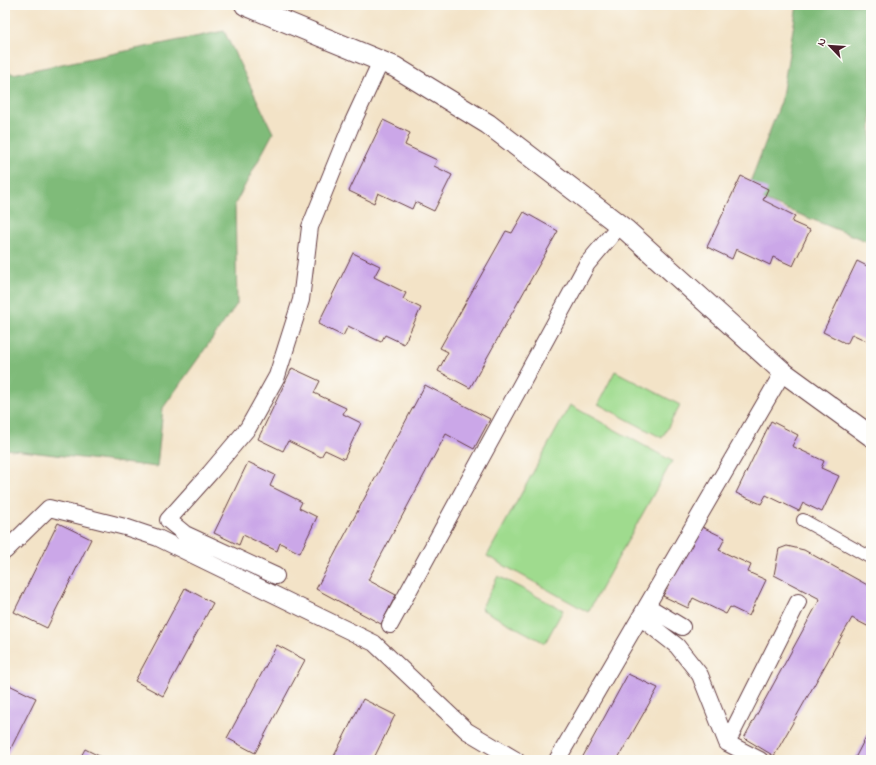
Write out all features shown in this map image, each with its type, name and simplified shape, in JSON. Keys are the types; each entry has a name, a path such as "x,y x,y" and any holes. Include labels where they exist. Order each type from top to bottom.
{"street":[{"path":"245,5 395,67 488,124 620,225 783,372 871,436"},
{"path":"276,576 185,534 168,520 210,474 248,428 277,376 301,300 310,226 350,128 381,61"},
{"path":"390,625 587,264 620,225"},
{"path":"557,760 783,372"},
{"path":"5,551 49,508 125,527 158,538 374,643 467,731 516,760"},
{"path":"803,520 871,558"},
{"path":"727,743 798,602"},
{"path":"644,612 682,627"},
{"path":"644,612 677,646 700,675 727,743 760,760"}],"green space":[{"path":"797,5 871,5 871,243 746,193 781,102"},
{"path":"224,31 273,133 235,204 237,304 163,408 157,467 5,449 5,70 13,74"},
{"path":"615,371 680,405 662,438 598,404"},
{"path":"570,405 672,461 588,612 487,556"},
{"path":"498,576 563,610 545,643 481,609"}],"building":[{"path":"383,120 410,133 405,145 437,160 434,166 452,175 434,211 415,202 412,209 378,193 374,203 349,191"},
{"path":"741,176 768,189 763,200 795,216 792,222 810,230 793,266 773,257 770,265 736,249 732,259 707,247"},
{"path":"524,212 558,231 470,388 438,371 448,352 440,348 506,231 512,233"},
{"path":"353,253 380,266 374,277 406,293 403,299 421,308 404,344 385,335 381,342 348,326 343,336 318,324"},
{"path":"857,261 871,268 871,343 852,334 847,344 823,332"},
{"path":"292,368 320,381 314,393 346,408 343,414 361,423 344,459 325,450 321,457 288,441 283,451 258,439"},
{"path":"425,385 490,419 474,449 446,434 368,580 396,595 381,624 316,589"},
{"path":"771,421 798,435 792,446 824,461 821,468 839,476 822,512 803,503 799,511 766,495 761,504 736,493"},
{"path":"248,462 275,475 270,486 302,502 299,508 317,517 300,553 280,543 277,551 243,535 239,545 214,533"},
{"path":"58,523 91,539 47,628 14,612"},
{"path":"698,525 725,538 719,550 751,565 748,572 766,580 749,616 730,607 726,614 693,598 688,608 663,596"},
{"path":"787,546 804,550 871,587 871,628 852,618 774,756 744,738 820,599 774,575 779,549"},
{"path":"185,588 213,603 163,696 135,681"},
{"path":"277,645 305,660 255,753 227,738"},
{"path":"628,674 658,688 617,760 581,760"},
{"path":"5,683 36,698 5,760"},
{"path":"363,699 395,715 373,760 332,760"},
{"path":"871,727 871,760 854,760"},
{"path":"85,749 107,760 79,760"}]}
